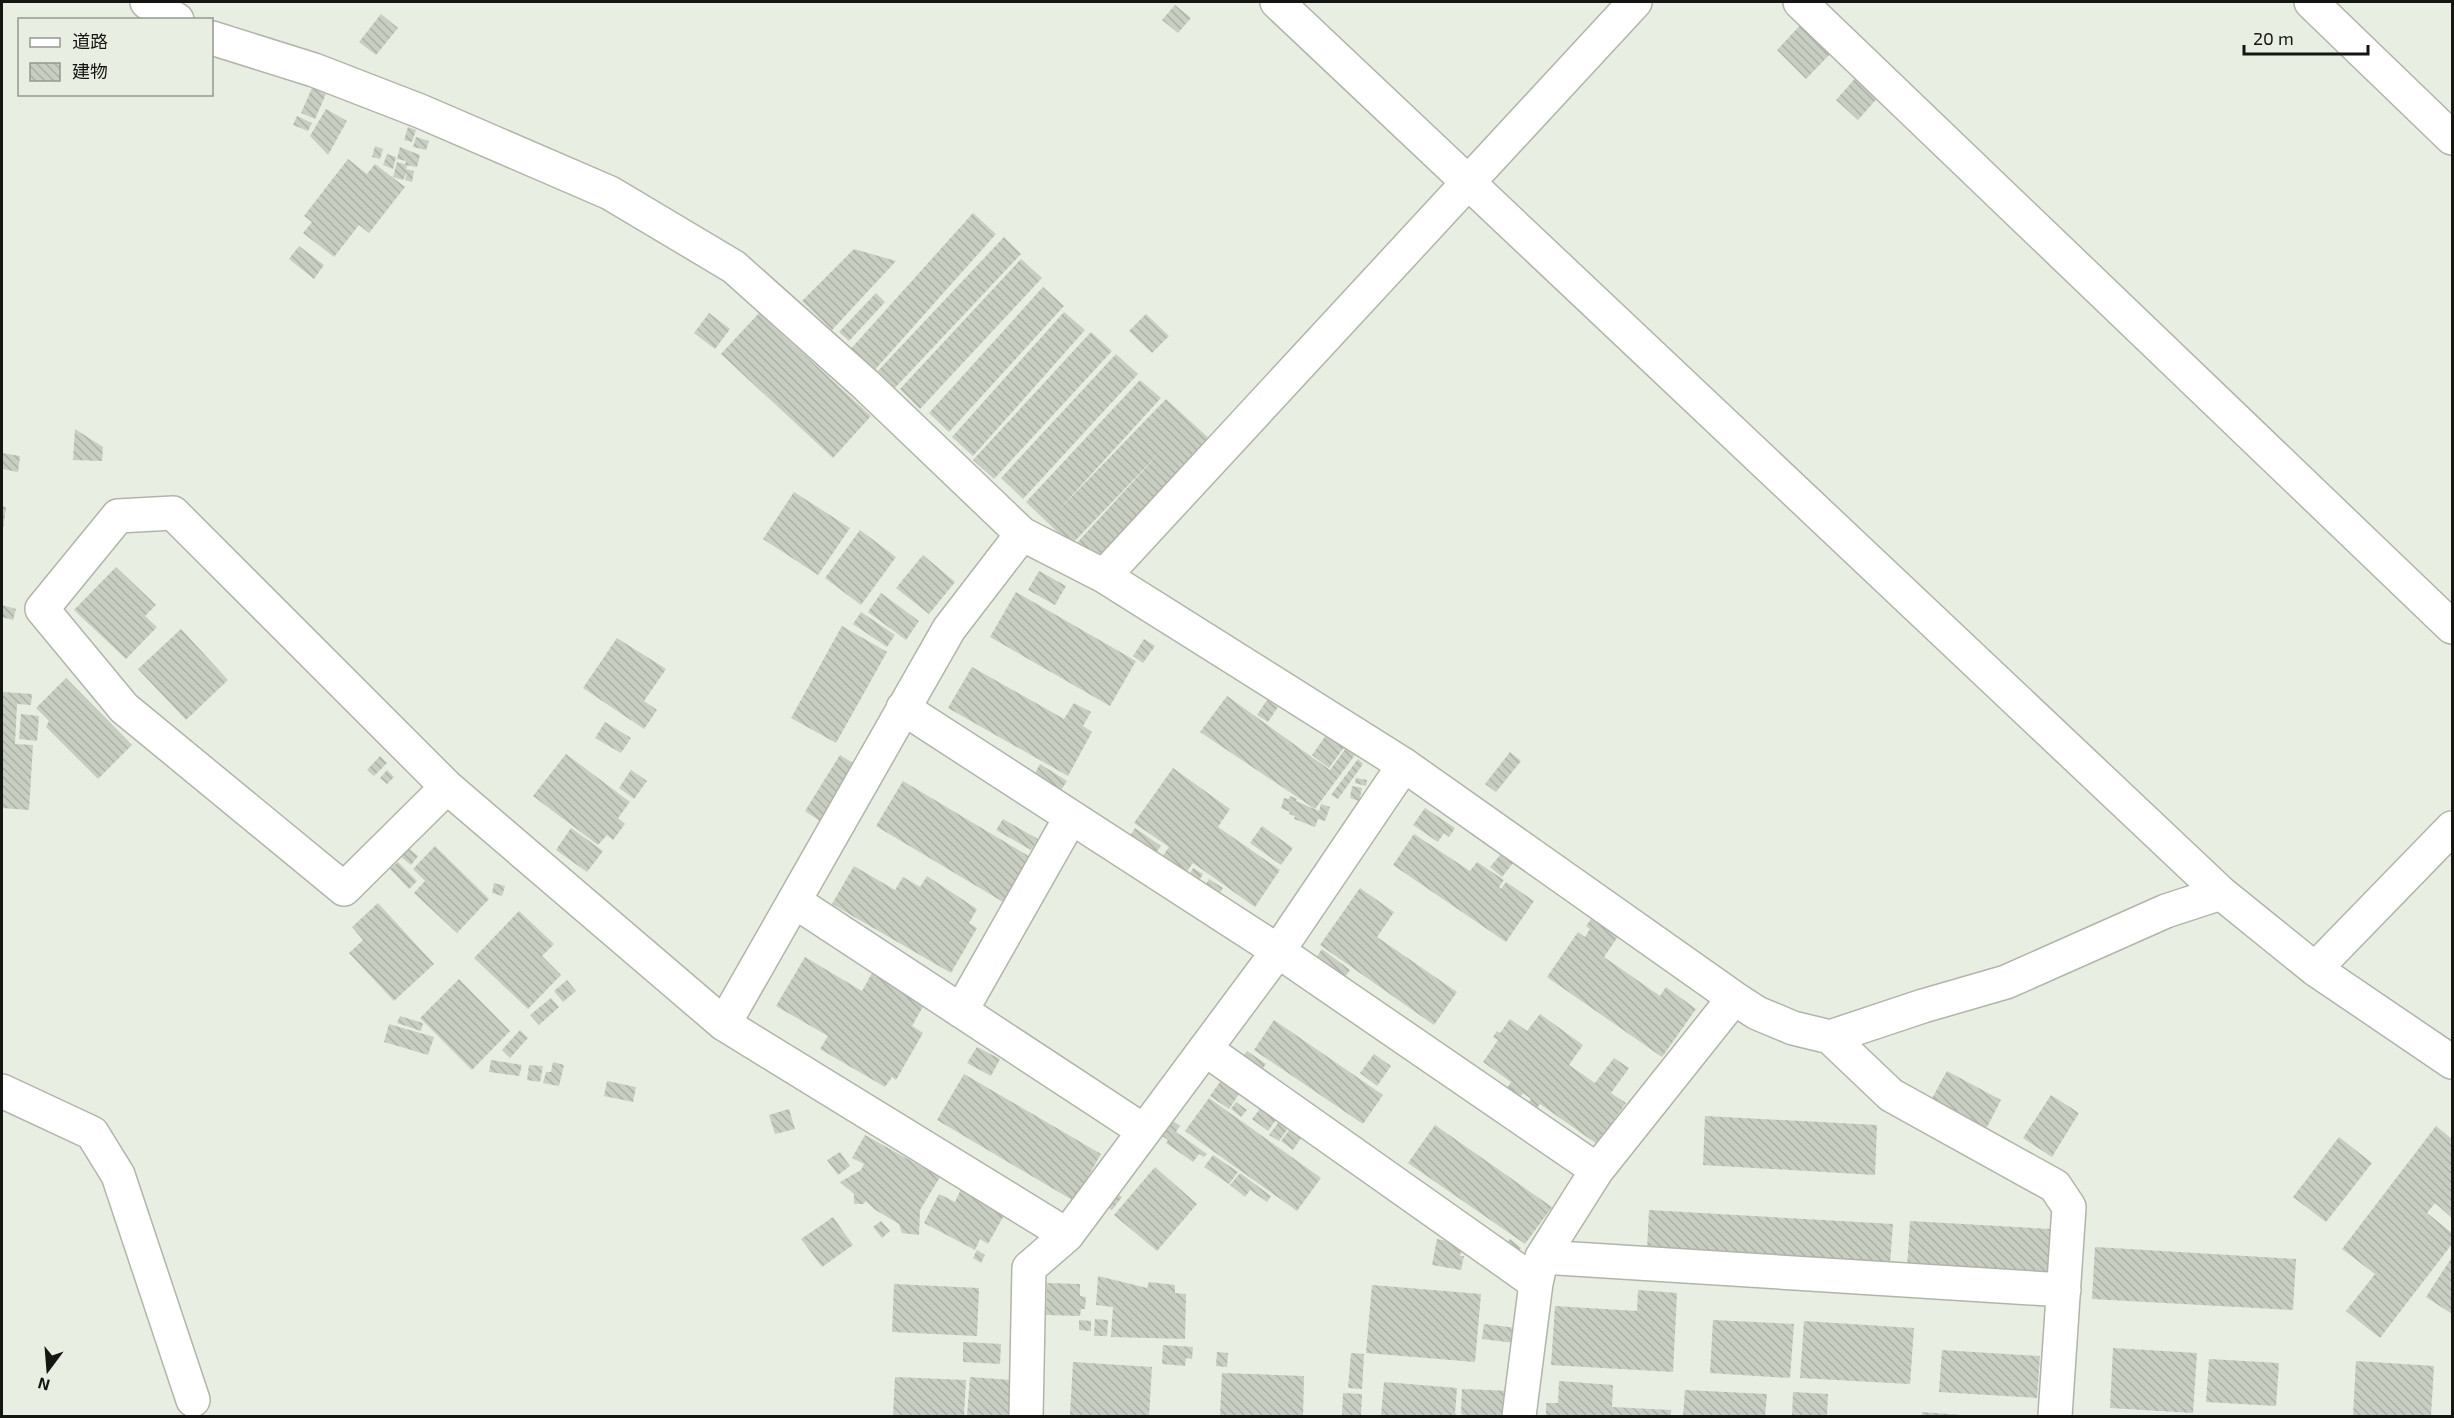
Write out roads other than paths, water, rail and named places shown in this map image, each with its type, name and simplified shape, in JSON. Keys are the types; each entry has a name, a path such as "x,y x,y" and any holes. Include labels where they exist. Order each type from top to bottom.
{"street":[{"path":"147,2 174,18"},
{"path":"1277,2 2221,893 2315,969 2452,1062"},
{"path":"1104,576 1635,2"},
{"path":"1800,2 2452,627"},
{"path":"2310,2 2452,138"},
{"path":"213,38 314,70 420,111 610,193 734,267 865,384 1022,534 1104,576 1404,765 1734,998 1758,1013 1793,1028 1830,1037 1891,1095 2055,1186 2069,1207 2055,1416"},
{"path":"447,788 344,889 124,708 42,609 118,516 173,513 447,788 724,1024 1067,1234"},
{"path":"724,1024 949,629 1022,534"},
{"path":"903,708 1278,951 1597,1170"},
{"path":"1026,1416 1029,1268 1067,1234 1144,1131 1278,951 1404,765"},
{"path":"962,1011 1071,817"},
{"path":"2315,969 2452,828"},
{"path":"1830,1037 1923,1006 2006,982 2166,911 2221,893"},
{"path":"794,901 1144,1131"},
{"path":"1519,1416 1539,1270 1597,1170 1734,998"},
{"path":"1205,1048 1539,1270 2064,1290"},
{"path":"2,1091 92,1133 118,1175 193,1400"}]}
